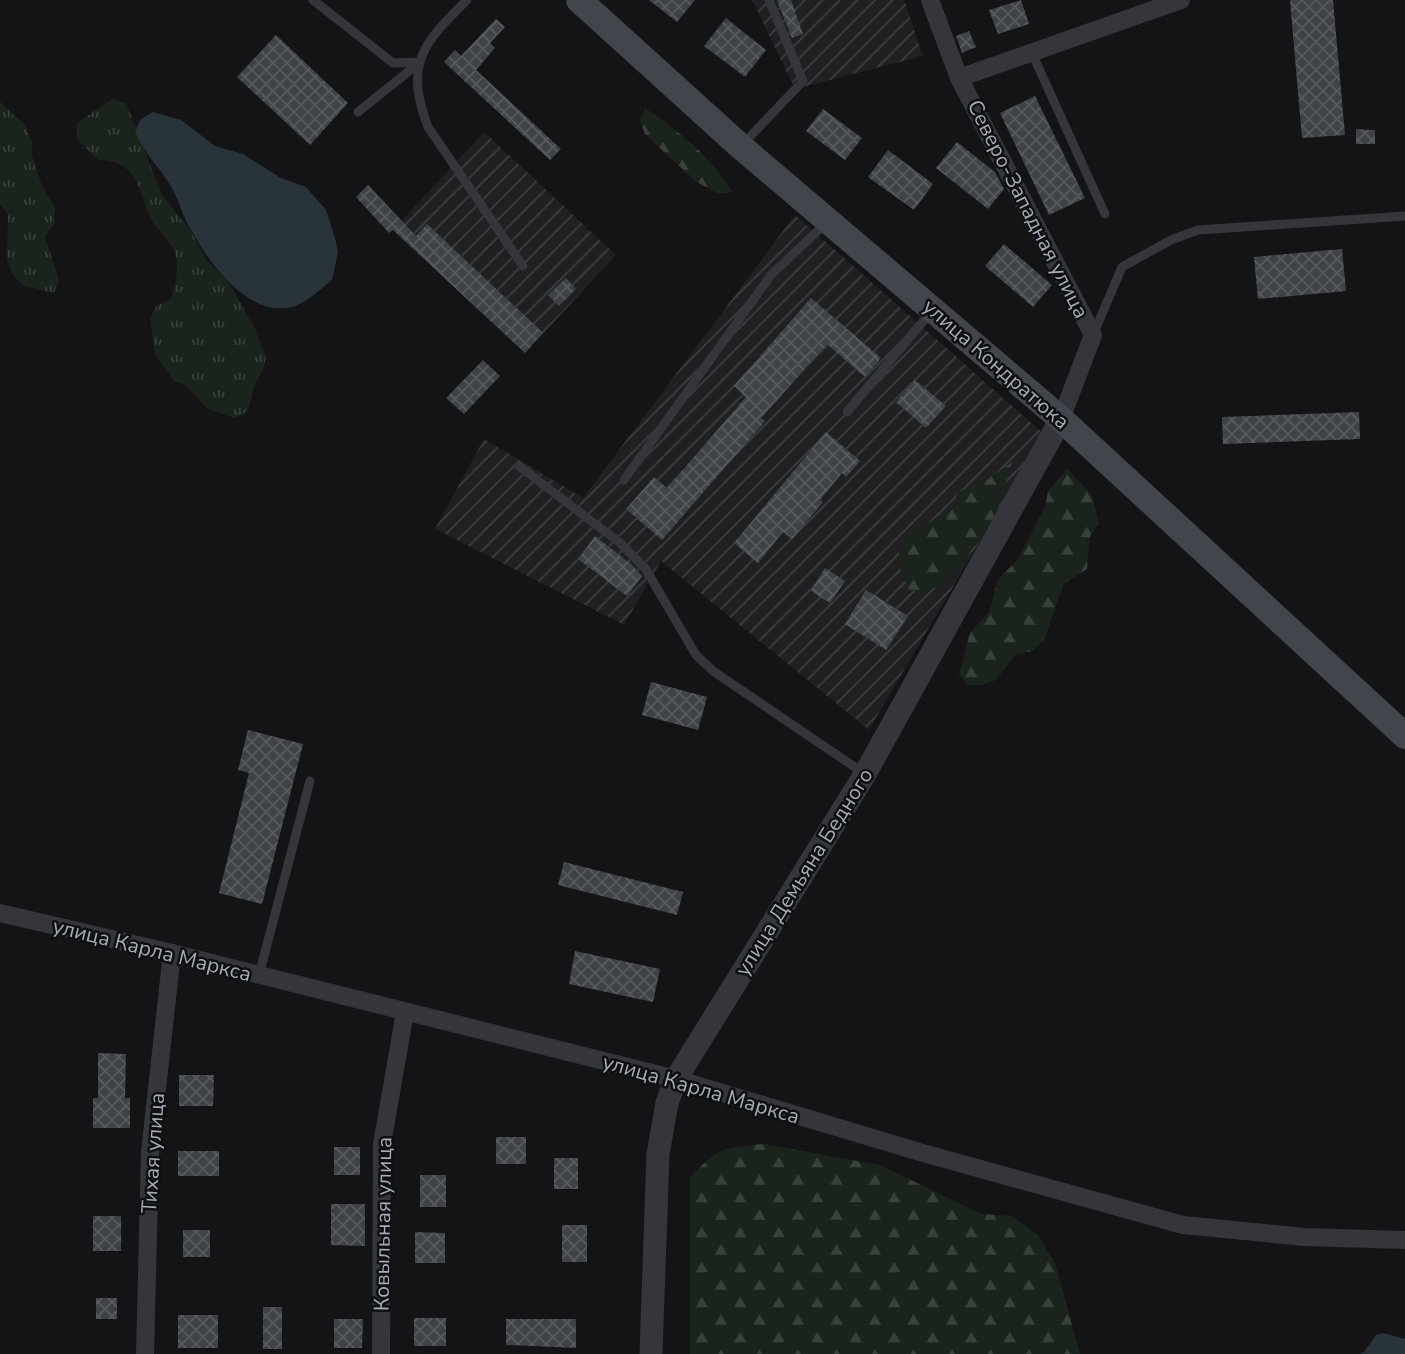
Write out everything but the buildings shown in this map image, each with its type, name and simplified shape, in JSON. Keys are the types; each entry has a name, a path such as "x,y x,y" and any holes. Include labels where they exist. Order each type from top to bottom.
{"main road":[{"name":"улица Кондратюка","path":"579,0 740,146 1061,419 1405,736"}],"street":[{"name":"Северо-Западная улица","path":"930,0 959,78 1093,335 1061,419"},
{"name":"Северо-Западная улица","path":"959,78 1181,0"},
{"name":"улица Демьяна Бедного","path":"652,1354 658,1154 667,1103 676,1079 865,774 1061,419"},
{"name":"улица Карла Маркса","path":"0,913 172,953 676,1079 923,1153 1183,1225 1304,1237 1405,1240"},
{"name":"Тихая улица","path":"145,1354 150,1152 172,953"},
{"name":"Ковыльная улица","path":"381,1354 382,1144 405,1012"}],"lane":[{"path":"313,0 393,63 420,62"},
{"path":"467,0 425,45 417,72 419,103 428,127 523,266"},
{"path":"740,146 803,81 769,0"},
{"path":"1031,51 1105,214"},
{"path":"358,112 420,62"},
{"path":"1093,335 1122,267 1171,240 1198,230 1405,216"},
{"path":"624,480 771,275 829,221"},
{"path":"847,412 933,310"},
{"path":"519,466 620,542 645,568 696,655 713,671 865,774"},
{"path":"258,976 310,781"}],"shaded area":[{"path":"752,0 904,0 923,56 795,89"},
{"path":"153,112 181,120 215,146 243,154 281,178 306,187 326,210 335,238 338,252 332,280 305,301 286,308 256,302 230,283 199,243 173,190 135,131 141,119"},
{"path":"484,132 616,255 525,353 393,230"},
{"path":"795,215 1043,433 869,730 661,561 624,625 435,529 484,439 583,498"},
{"path":"1383,1333 1405,1339 1405,1354 1360,1354 1376,1335"}],"green space":[{"path":"112,99 126,103 162,195 190,230 206,260 227,280 255,328 266,357 263,370 255,383 248,411 235,418 208,409 186,386 173,380 155,354 150,318 157,305 171,299 177,274 174,250 151,220 138,185 127,170 120,164 98,160 77,139 77,123"},
{"path":"0,102 26,126 41,183 55,208 54,224 45,236 59,281 54,293 24,286 12,274 7,259 8,214 0,204"},
{"path":"645,108 693,145 733,192 719,194 695,181 645,134 640,120"},
{"path":"1012,462 996,515 961,565 939,586 924,592 909,590 899,566 899,551 906,538 952,507 958,492 985,481"},
{"path":"1067,469 1092,495 1099,524 1090,536 1087,569 1064,583 1044,640 1032,651 1015,655 996,680 981,685 968,685 959,674 970,633 990,611 997,581 1017,560 1045,507 1048,491"},
{"path":"764,1144 880,1165 981,1214 1011,1216 1038,1235 1055,1263 1080,1354 690,1354 690,1178 707,1160 722,1151"}]}
